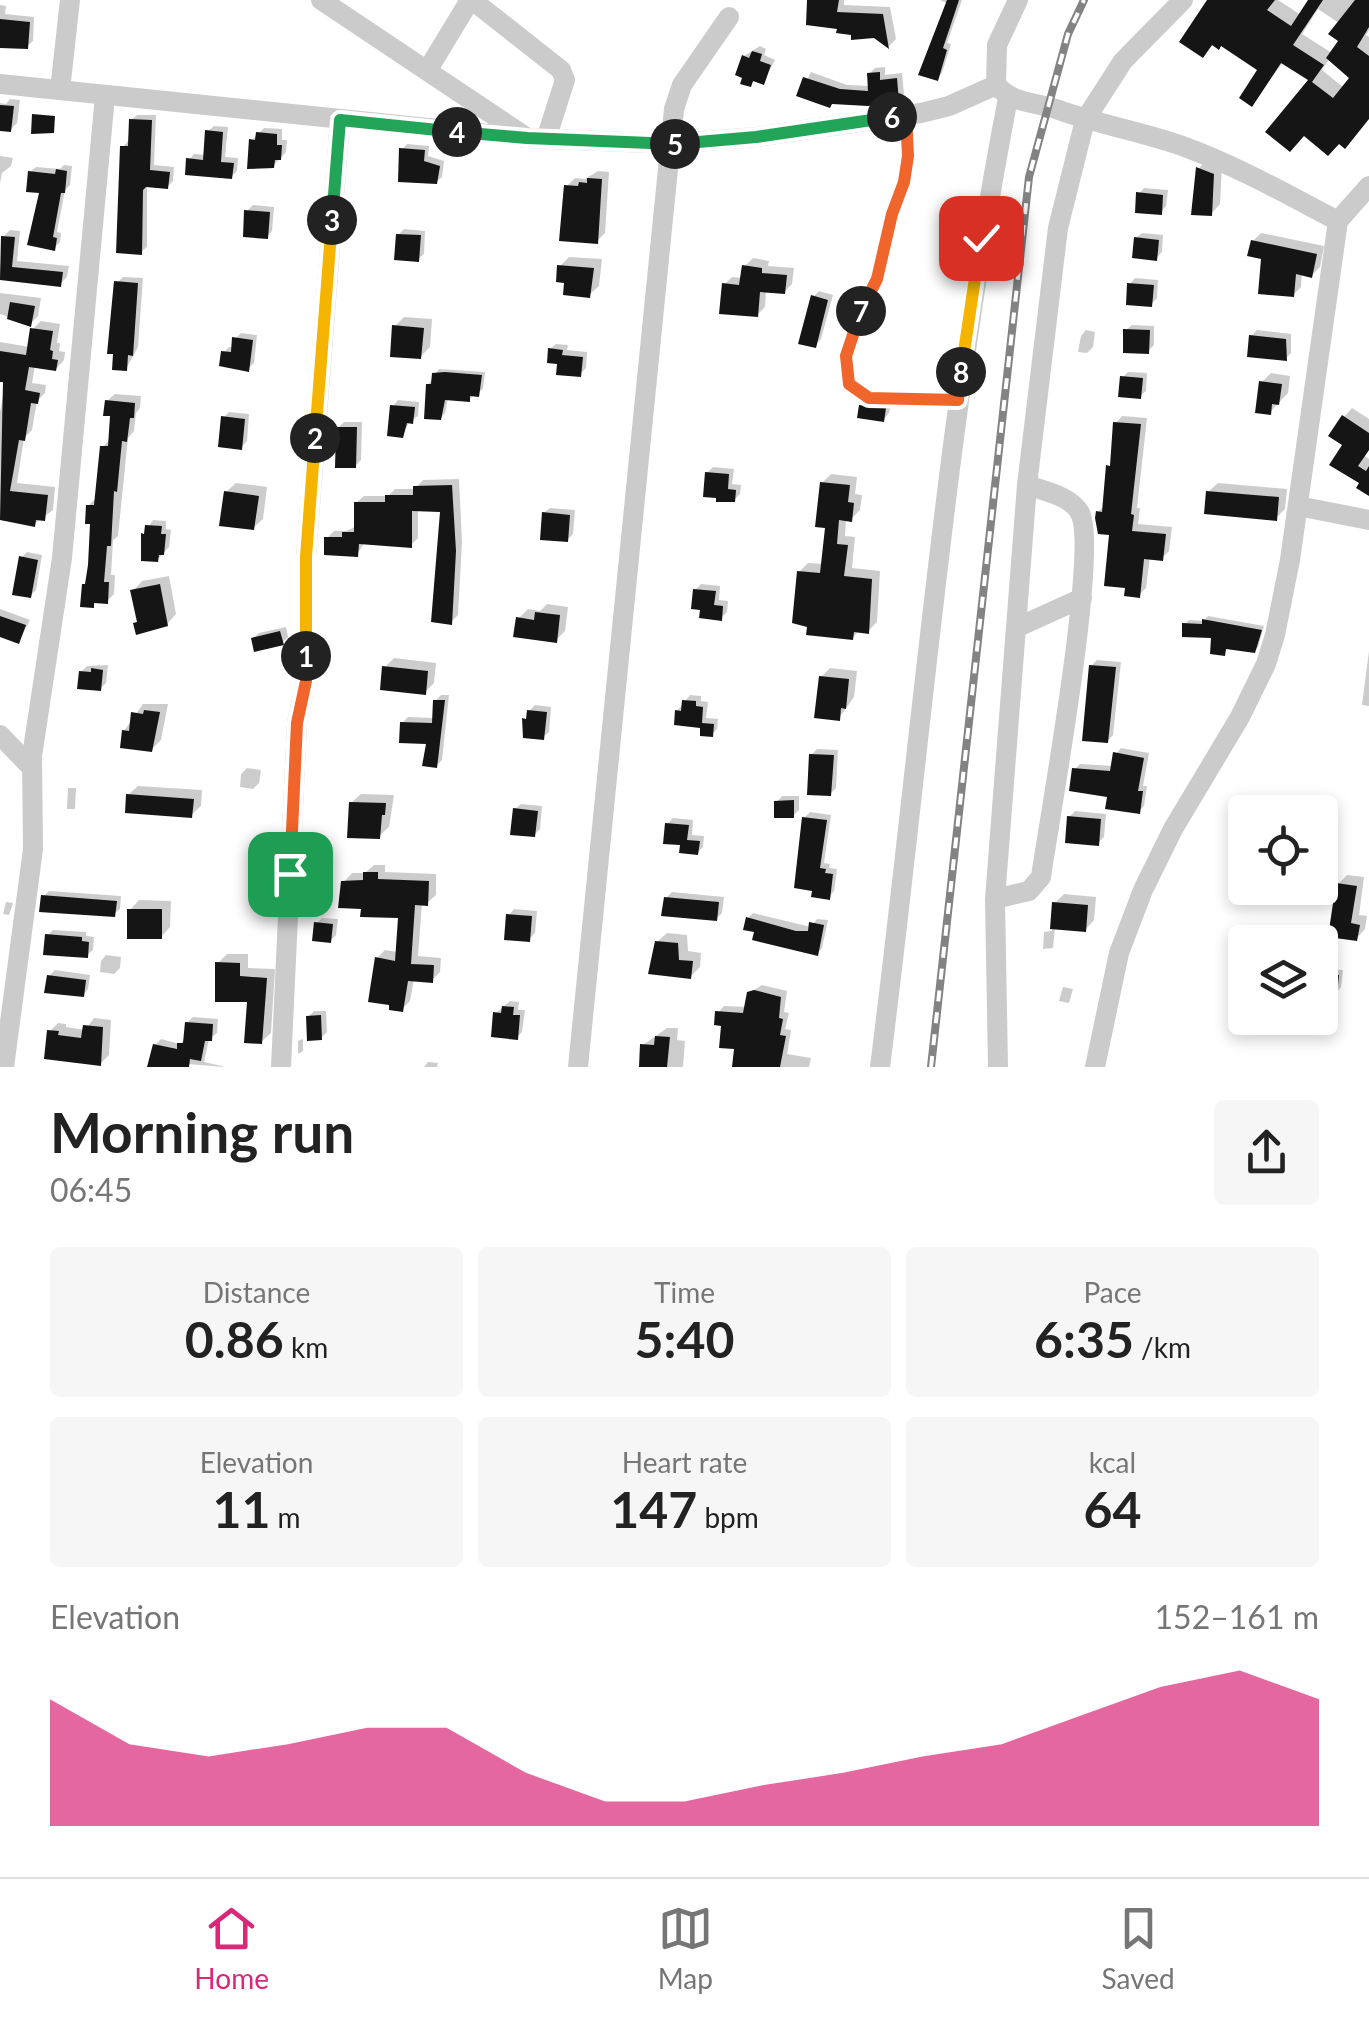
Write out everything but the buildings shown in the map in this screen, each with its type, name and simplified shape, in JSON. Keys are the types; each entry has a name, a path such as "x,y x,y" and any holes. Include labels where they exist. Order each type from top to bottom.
{"street":[{"path":"60,90 70,0"},
{"path":"321,0 537,139"},
{"path":"427,71 470,0 560,70 566,80 537,139"},
{"path":"880,1067 958,400 1002,92 996,46 1018,0"},
{"path":"998,1067 996,899 1027,485 1058,228 1085,120 1123,61 1183,0"},
{"path":"578,1067 674,109 682,84 729,17"},
{"path":"0,84 537,139 672,144 756,137 906,115 1002,92 1184,147 1246,173 1338,221"},
{"path":"4,1067 33,848 31,768 62,558 104,96"},
{"path":"281,1067 297,723 306,681 306,557 340,120"},
{"path":"1095,1067 1119,953 1143,890 1172,829 1240,717 1266,664 1298,506 1338,221 1369,186"},
{"path":"996,899 1029,891 1041,877 1082,598 1085,538 1081,514 1071,502 1027,485"},
{"path":"1298,506 1369,520"},
{"path":"1016,628 1082,598"},
{"path":"0,734 31,768"}],"path":[{"path":"906,115 908,156 904,182 877,279 853,327 846,374 849,384 869,398 958,400"}],"railway":[{"path":"931,1067 1029,177 1068,34 1084,0"}],"route":[{"path":"290,874 297,723 306,681 306,557 340,120 527,138 672,144 756,137 906,115 908,167 877,279 853,327 846,356 849,384 869,398 958,400 981,238"}]}
